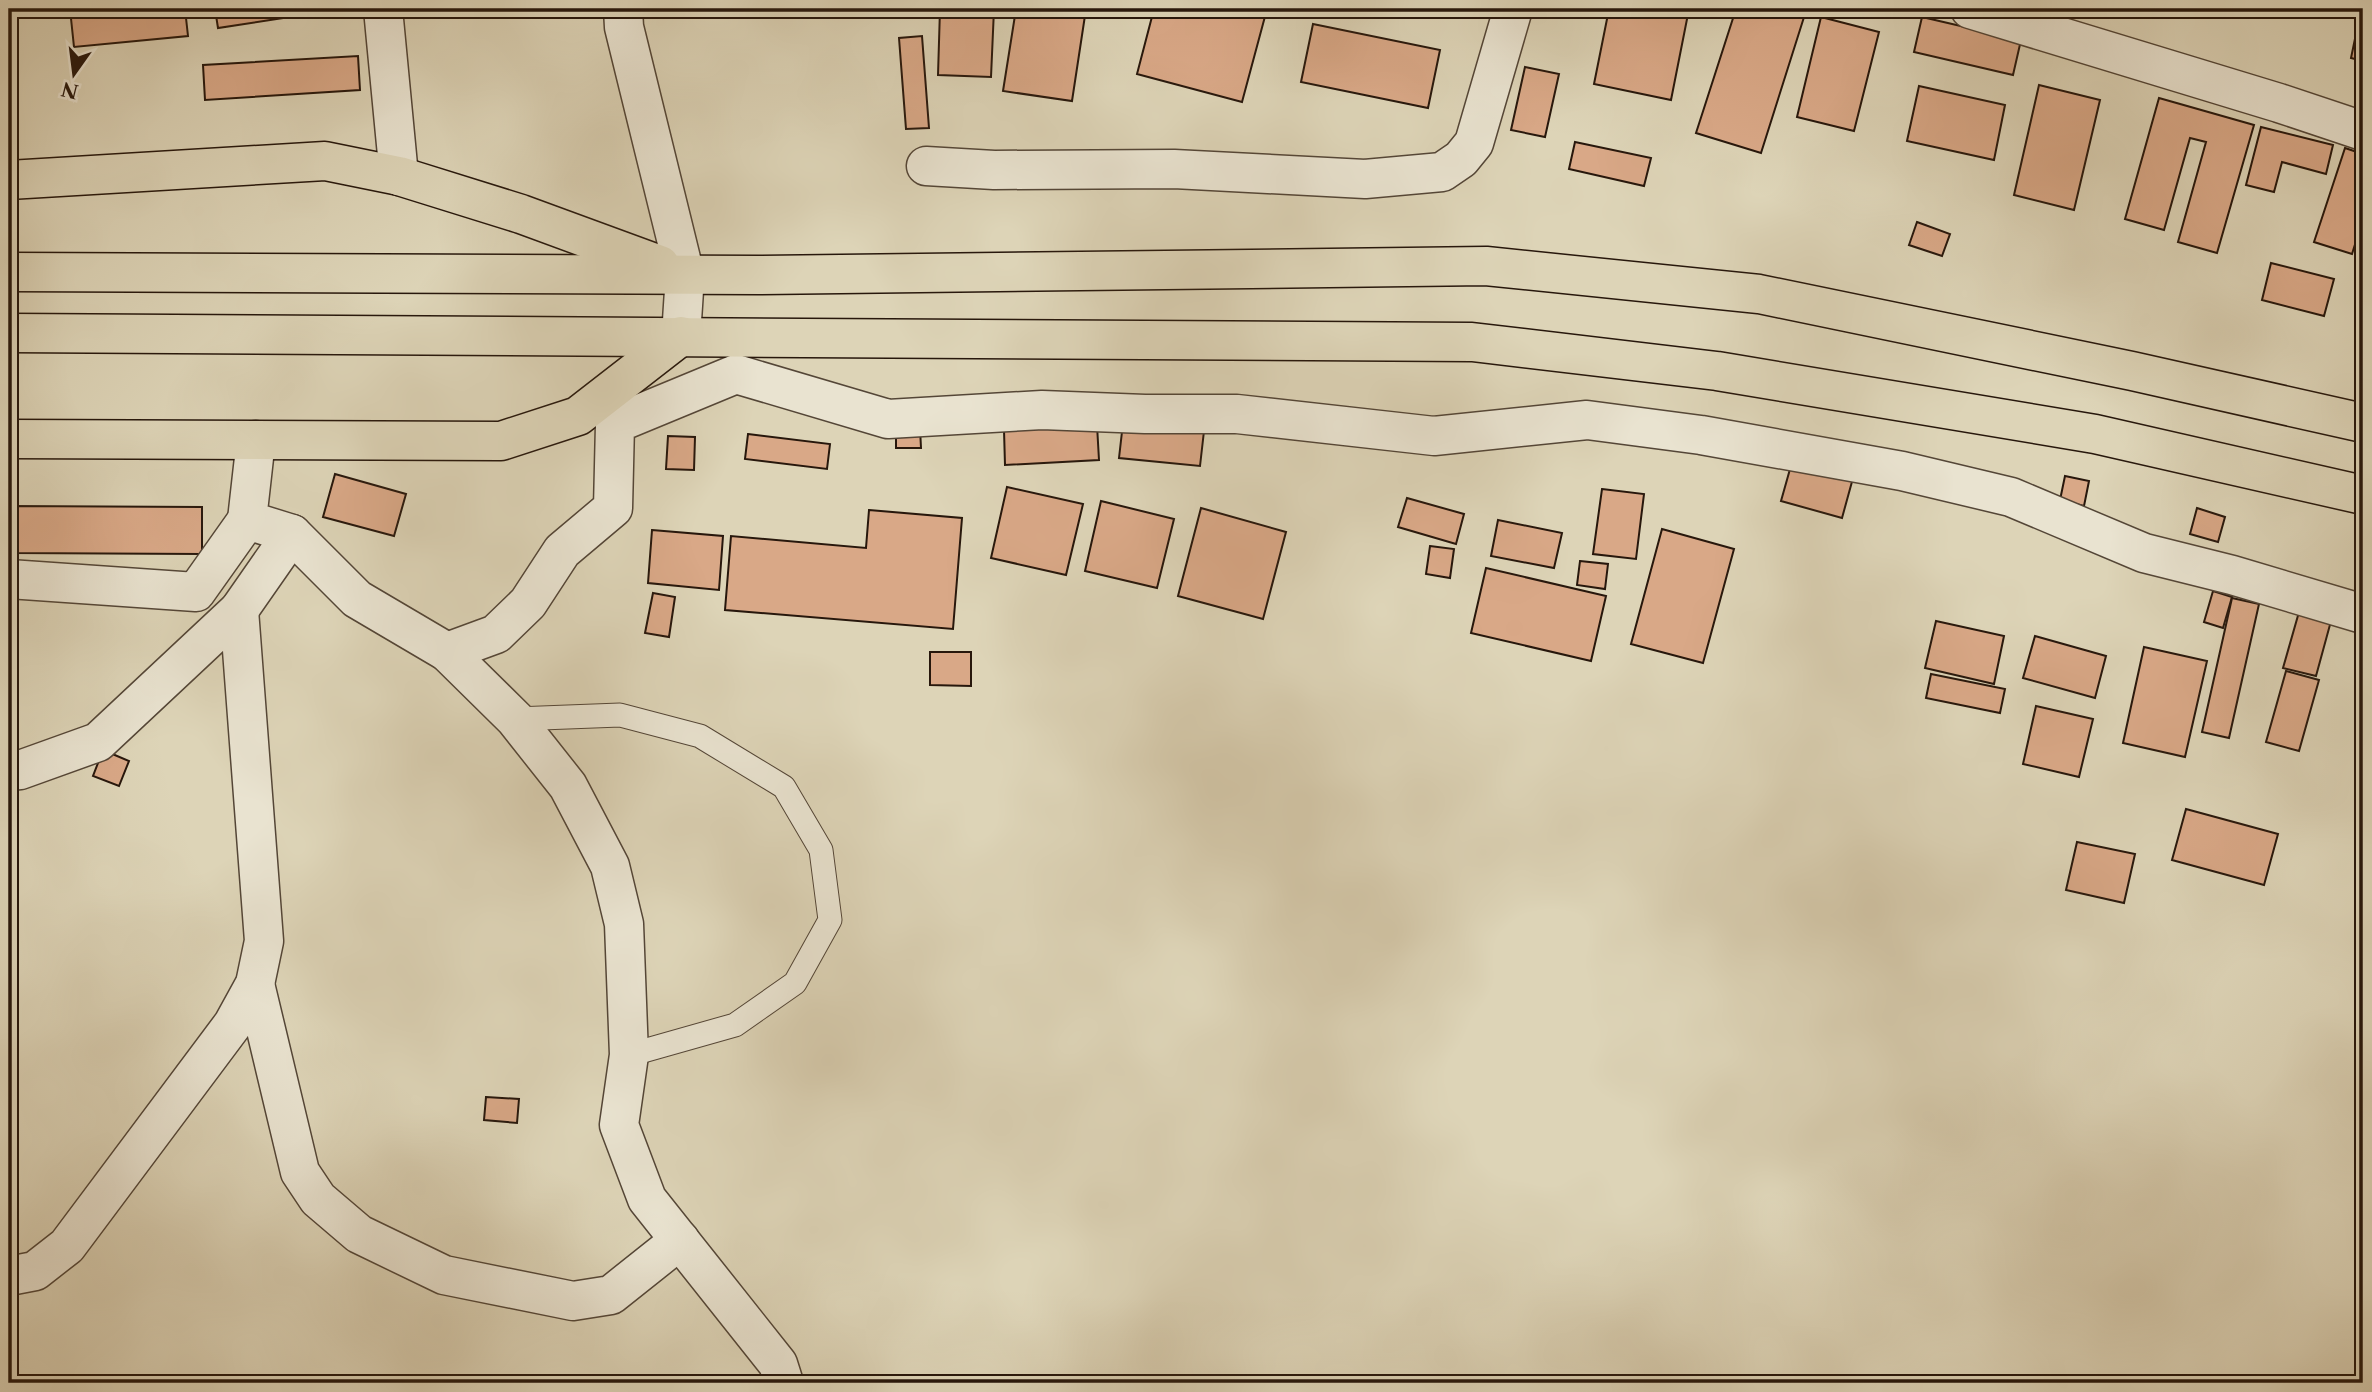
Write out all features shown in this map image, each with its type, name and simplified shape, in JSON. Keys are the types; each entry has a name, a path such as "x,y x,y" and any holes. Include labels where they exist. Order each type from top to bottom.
{"highway":[{"path":"9,180 325,161 399,176 521,214 685,275"},
{"path":"9,272 685,275 1486,267 1759,294 2132,371 2363,424"},
{"path":"9,333 1472,342 1717,371 2095,434 2363,495"},
{"path":"9,439 501,441 578,416 681,337"}],"street":[{"path":"383,9 399,176"},
{"path":"623,9 624,27 685,275 681,337"},
{"path":"926,166 994,170 1174,169 1365,179 1442,172 1461,159 1474,143 1513,9"},
{"path":"1970,9 2363,131"},
{"path":"447,652 496,634 528,603 562,551 613,508 615,424 736,374 888,419 1042,410 1237,414 1434,436 1587,420 1701,435 1902,471 2011,497 2144,553 2232,575 2363,614"},
{"path":"9,579 196,592 247,520 256,440"},
{"path":"247,520 292,534 357,599 447,652 515,719 568,786 610,866 624,924 629,1055 619,1125 647,1199 778,1364 784,1383"},
{"path":"9,771 20,770 98,742 239,610 292,534"},
{"path":"9,1276 34,1271 67,1246 233,1024 255,984 264,941 239,610"},
{"path":"255,984 300,1172 318,1199 359,1234 444,1275 573,1301 611,1295 680,1240"}],"lane":[{"path":"515,719 621,715 700,736 784,788 821,850 830,920 795,983 735,1026 629,1055"}],"building":[{"path":"70,9 185,9 188,36 74,47"},
{"path":"215,9 342,9 218,28"},
{"path":"547,9 578,9 578,16 547,17"},
{"path":"940,9 994,9 991,77 938,75"},
{"path":"1016,9 1086,9 1072,101 1003,91"},
{"path":"1154,9 1267,9 1242,102 1137,74"},
{"path":"1609,9 1689,9 1671,100 1594,84"},
{"path":"1736,9 1788,9 1805,14 1761,153 1696,133"},
{"path":"1821,17 1879,32 1854,131 1797,117"},
{"path":"1922,17 2021,40 2013,75 1914,52"},
{"path":"1313,24 1440,50 1428,108 1301,82"},
{"path":"2357,29 2363,31 2363,61 2351,58"},
{"path":"922,36 929,128 906,129 899,38"},
{"path":"358,56 360,90 205,100 203,65"},
{"path":"1525,67 1559,74 1545,137 1511,130"},
{"path":"2039,85 2100,100 2074,210 2014,195"},
{"path":"1919,86 2005,105 1994,160 1907,141"},
{"path":"2159,98 2254,125 2217,253 2178,242 2206,142 2190,138 2164,230 2125,219"},
{"path":"2261,127 2333,145 2326,174 2282,162 2274,192 2246,185"},
{"path":"1575,142 1651,158 1644,186 1569,169"},
{"path":"2345,148 2363,154 2363,219 2352,254 2314,242"},
{"path":"1917,222 1950,234 1942,256 1909,245"},
{"path":"2271,263 2334,279 2324,316 2262,300"},
{"path":"2363,308 2363,335 2356,332"},
{"path":"1123,423 1204,431 1200,466 1119,458"},
{"path":"1097,425 1099,460 1005,465 1004,430"},
{"path":"896,427 920,428 921,448 896,448"},
{"path":"748,434 830,444 827,469 745,459"},
{"path":"668,436 695,437 694,470 666,469"},
{"path":"1792,462 1853,478 1842,518 1781,501"},
{"path":"335,474 406,494 394,536 323,517"},
{"path":"2065,476 2089,481 2084,506 2060,500"},
{"path":"1007,487 1083,504 1066,575 991,558"},
{"path":"1602,489 1644,494 1636,559 1593,554"},
{"path":"1407,498 1464,514 1456,544 1398,527"},
{"path":"1101,501 1174,519 1157,588 1085,571"},
{"path":"9,506 202,507 202,554 9,553"},
{"path":"1201,508 1286,532 1263,619 1178,596"},
{"path":"2197,508 2225,517 2218,542 2190,534"},
{"path":"869,510 962,518 953,629 725,610 731,536 866,548"},
{"path":"1498,520 1562,533 1554,568 1491,556"},
{"path":"1662,529 1734,549 1703,663 1631,644"},
{"path":"652,530 723,536 719,590 648,583"},
{"path":"1430,546 1454,549 1450,578 1426,574"},
{"path":"1580,561 1608,564 1605,589 1577,585"},
{"path":"1486,568 1606,596 1591,661 1471,633"},
{"path":"2213,591 2232,597 2223,628 2204,622"},
{"path":"653,593 675,597 669,637 645,633"},
{"path":"2232,598 2259,604 2229,738 2202,732"},
{"path":"2299,612 2331,621 2316,676 2283,668"},
{"path":"1936,621 2004,636 1994,684 1925,668"},
{"path":"2035,636 2106,656 2095,698 2023,678"},
{"path":"2144,647 2207,661 2185,757 2123,743"},
{"path":"930,652 971,652 971,686 930,685"},
{"path":"2286,671 2319,680 2299,751 2266,742"},
{"path":"1931,674 2005,689 2000,713 1926,698"},
{"path":"2036,706 2093,719 2079,777 2023,764"},
{"path":"103,750 129,761 119,786 93,776"},
{"path":"2186,809 2278,834 2264,885 2172,860"},
{"path":"2077,842 2135,854 2124,903 2066,890"},
{"path":"486,1097 519,1099 517,1123 484,1120"}]}
